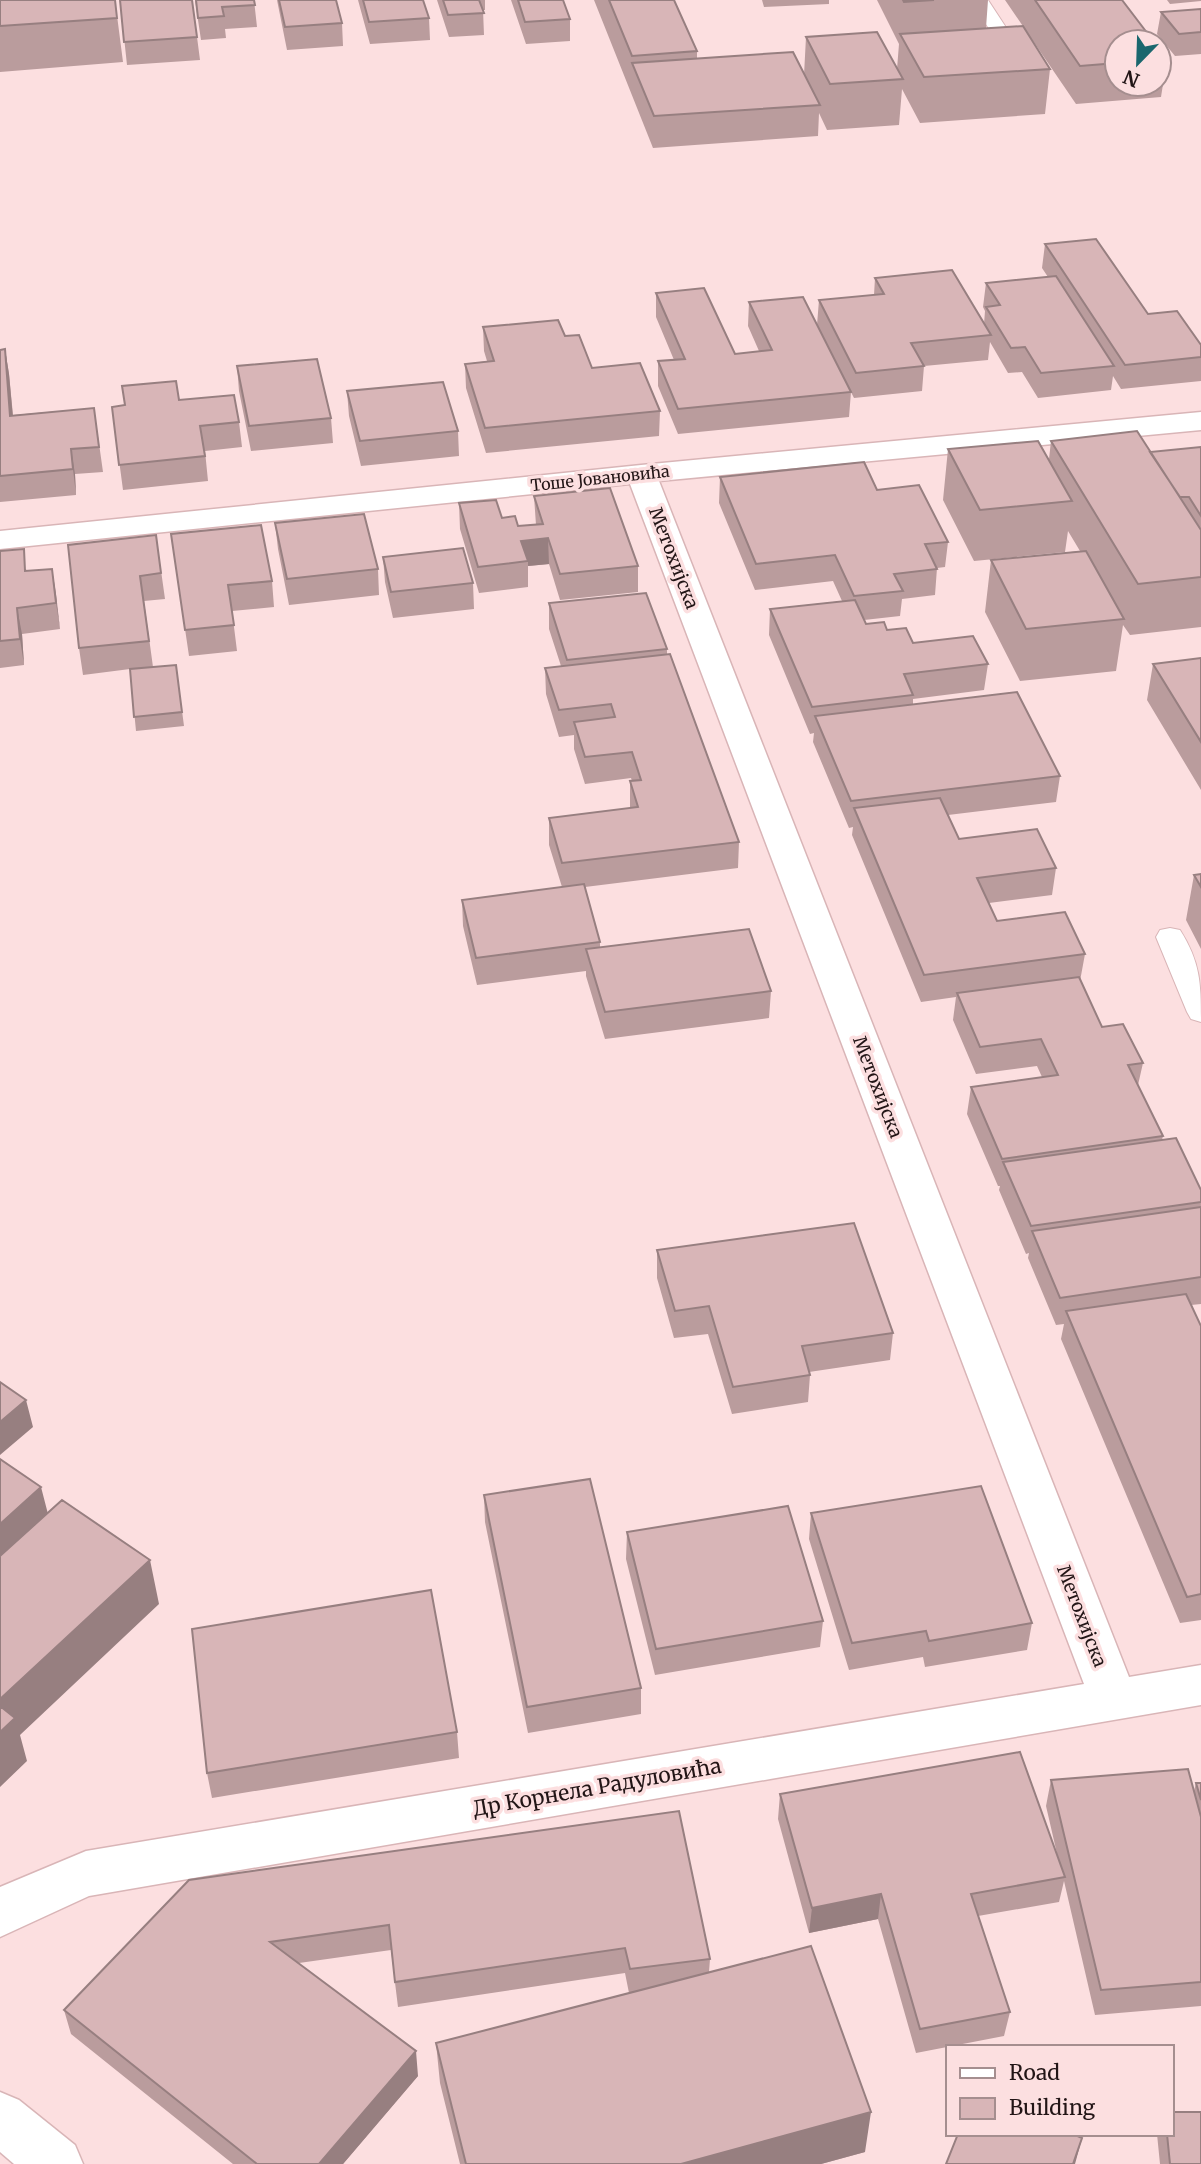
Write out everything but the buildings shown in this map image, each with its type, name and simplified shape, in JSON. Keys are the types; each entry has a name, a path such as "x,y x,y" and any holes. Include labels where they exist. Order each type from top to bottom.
{"street":[{"name":"Тоше Јовановића","path":"0,540 641,474 1201,421"},
{"name":"Метохијска","path":"641,474 1114,1700"},
{"name":"Др Корнела Радуловића","path":"0,1914 27,1898 86,1874 1201,1685"},
{"path":"0,2118 56,2164"}],"lane":[{"path":"979,0 1024,69"},
{"path":"1170,936 1201,1012"}]}
